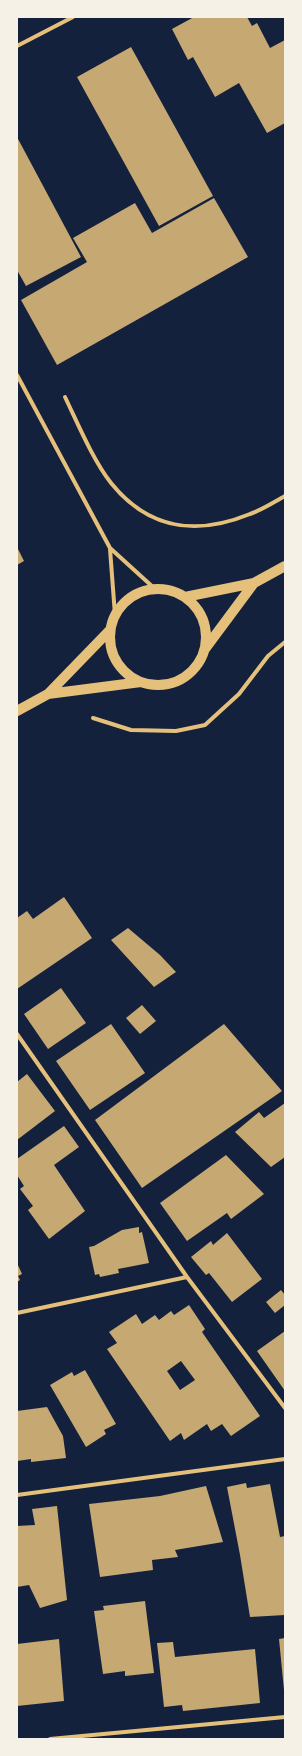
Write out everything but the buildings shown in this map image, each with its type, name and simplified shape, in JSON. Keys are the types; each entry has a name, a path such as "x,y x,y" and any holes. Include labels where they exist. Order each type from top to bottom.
{"main road":[{"path":"185,597 254,583 285,566"},
{"path":"48,694 141,682 157,685 173,683 187,676 198,664 205,649 254,583"},
{"path":"141,682 127,674 116,662 111,647 110,630 115,614 125,601 138,592 154,588 171,590 185,597 196,607 204,620 206,634 205,649"},
{"path":"17,710 48,694 110,630"}],"street":[{"path":"17,46 73,17"},
{"path":"17,375 110,548 154,588"},
{"path":"65,397 88,444 111,482 131,505 155,519 189,528 221,523 250,514 285,496"},
{"path":"110,548 115,614"},
{"path":"93,718 131,730 176,731 205,724 239,694 268,656 285,642"},
{"path":"17,1034 187,1277 285,1408"},
{"path":"17,1313 187,1277"},
{"path":"17,1495 285,1459"},
{"path":"50,1739 285,1717"}]}
